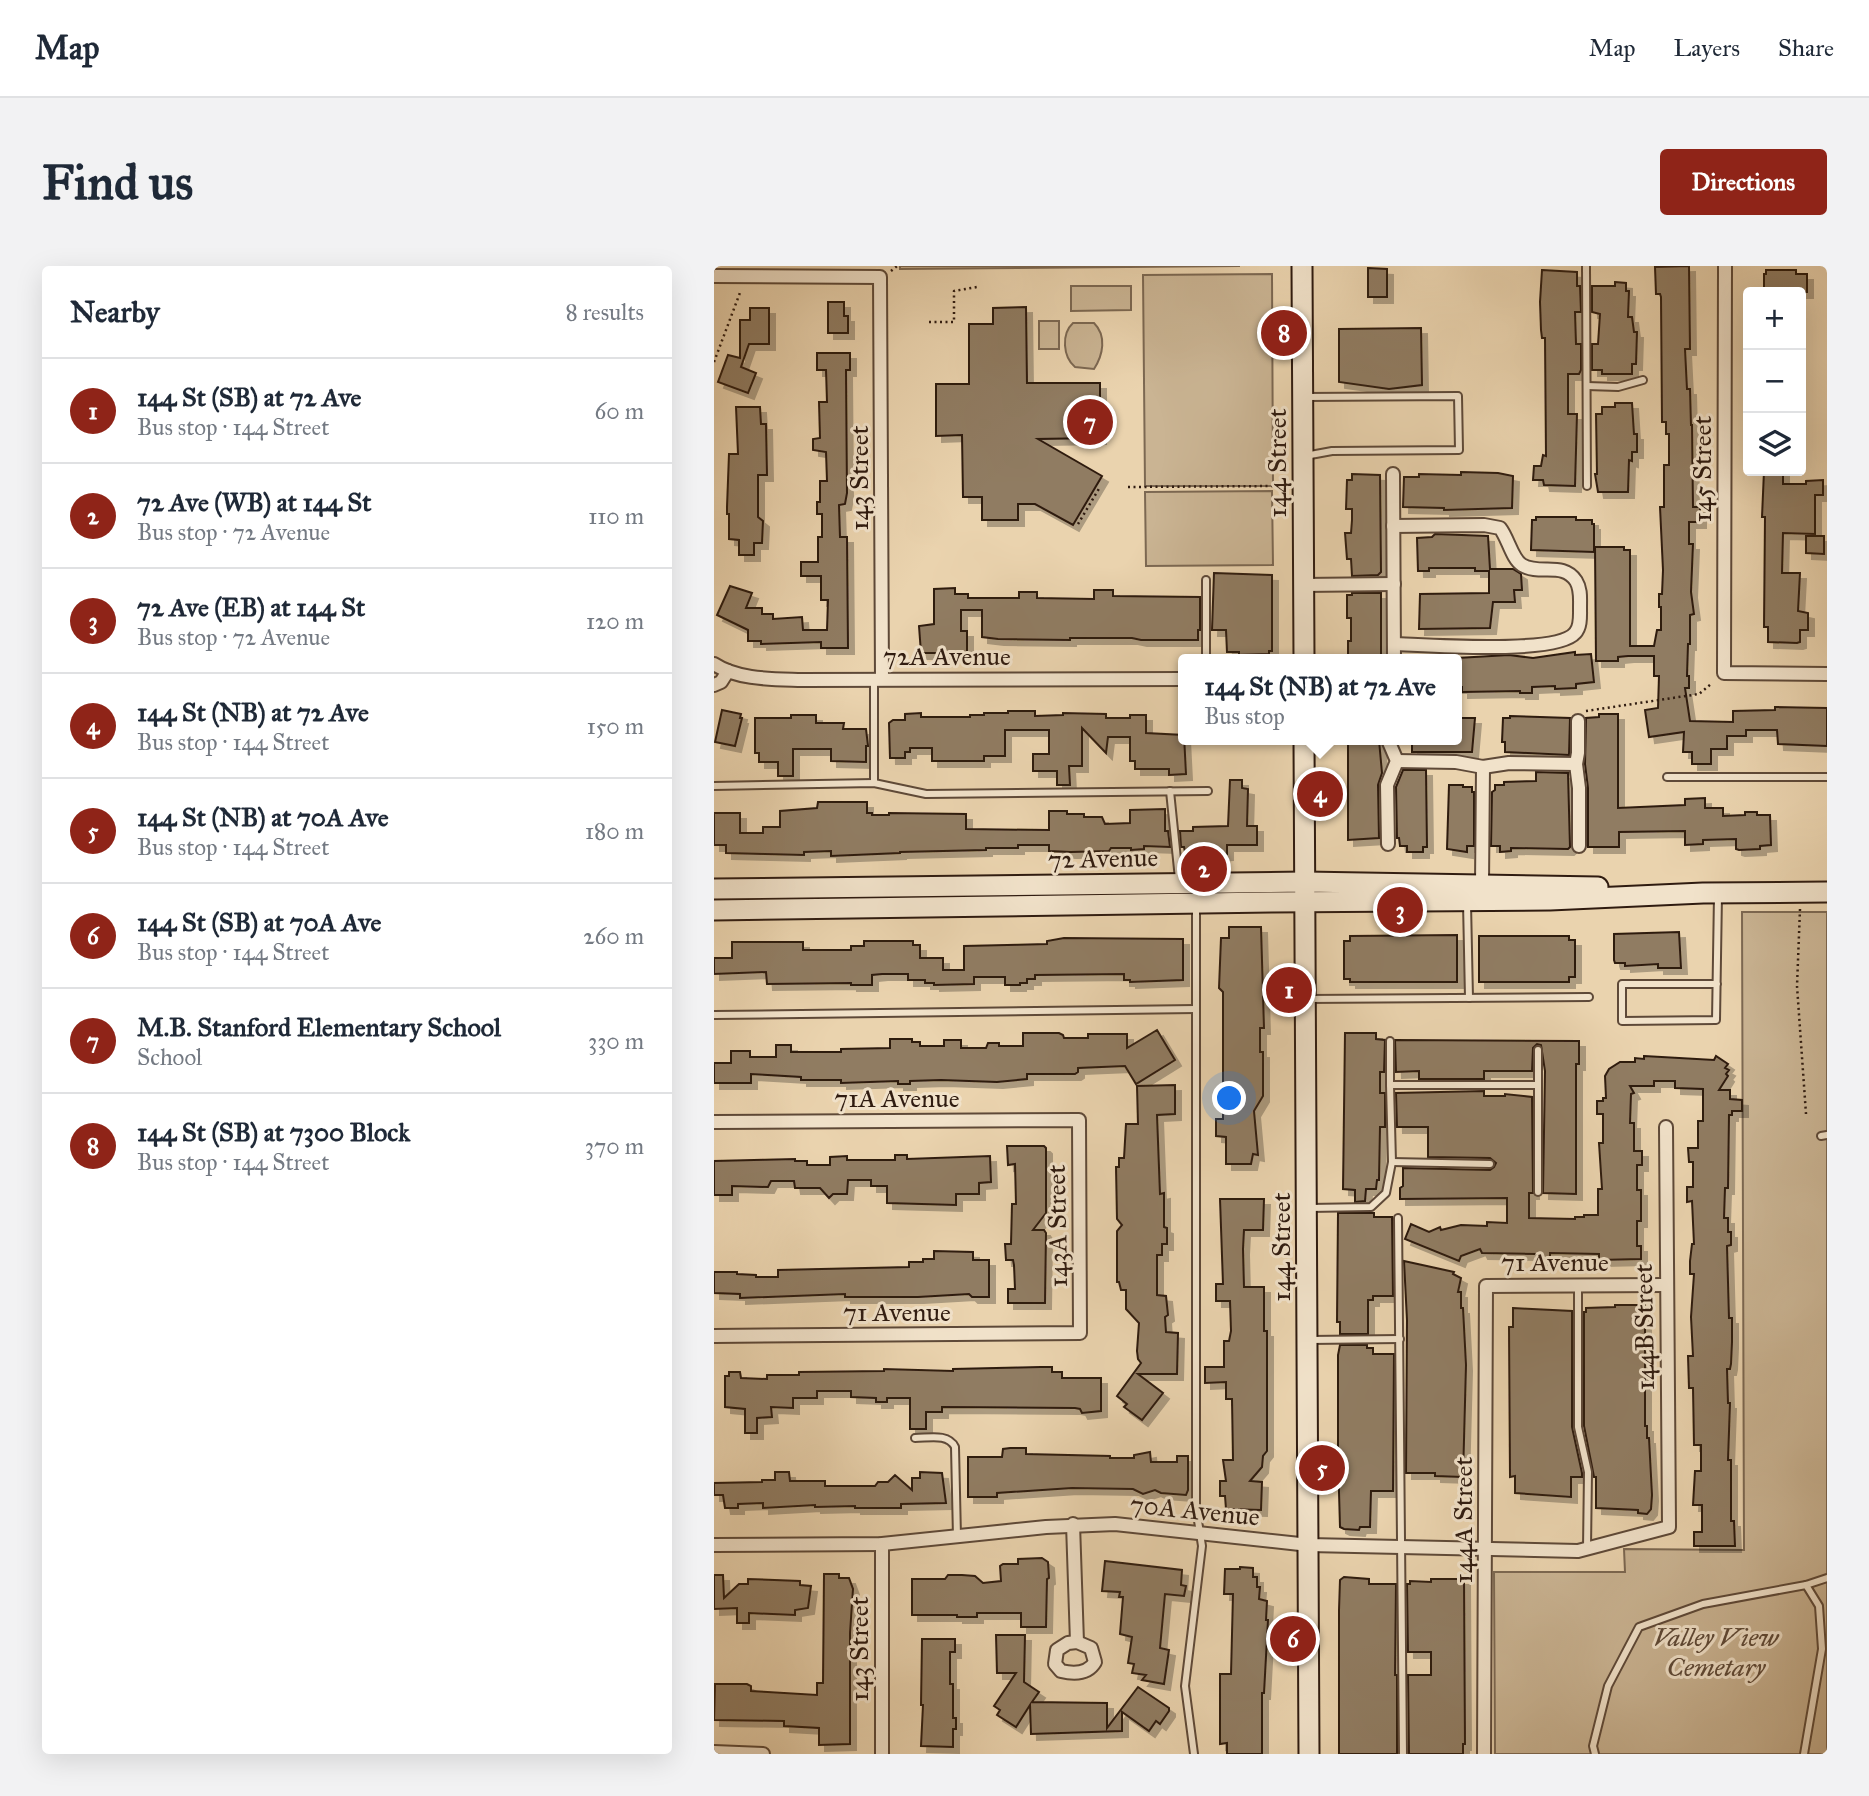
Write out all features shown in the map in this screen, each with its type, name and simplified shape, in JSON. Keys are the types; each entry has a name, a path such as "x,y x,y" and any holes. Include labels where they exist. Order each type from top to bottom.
{"main road":[{"name":"144 Street","path":"1302,266 1304,654"},
{"name":"144 Street","path":"1304,745 1309,1754"},
{"name":"72 Avenue","path":"714,889 1179,883 1467,901 1827,892"},
{"name":"72 Avenue","path":"714,910 1196,903 1305,892 1482,884 1710,893"}],"street":[{"name":"145 Street","path":"1725,266 1724,673 1827,674"},
{"path":"714,276 884,275"},
{"name":"143 Street","path":"878,679 884,275"},
{"path":"1393,474 1394,654"},
{"path":"1393,526 1484,525 1500,528 1522,566 1536,570 1562,570 1571,574 1580,589 1580,623 1576,633 1562,642 1515,647 1394,644"},
{"path":"1303,585 1394,584"},
{"name":"72A Avenue","path":"714,664 728,671 789,680 1178,679"},
{"path":"714,685 721,682 728,671"},
{"path":"1578,721 1578,846"},
{"path":"1388,844 1387,785 1397,761 1390,745"},
{"path":"1397,761 1456,762 1482,768 1509,763 1576,764"},
{"path":"1482,768 1482,884"},
{"name":"71A Avenue","path":"714,1122 1079,1120"},
{"name":"143A Street","path":"1079,1120 1080,1333"},
{"name":"144B Street","path":"1665,1127 1669,1527"},
{"name":"71 Avenue","path":"1486,1286 1667,1285"},
{"name":"144A Street","path":"1484,1754 1486,1286"},
{"name":"71 Avenue","path":"714,1336 1080,1333"},
{"path":"1073,1524 1077,1642"},
{"name":"70A Avenue","path":"714,1545 882,1544 1073,1524 1115,1524 1309,1545 1578,1551 1669,1527"},
{"name":"143 Street","path":"882,1544 882,1754"},
{"path":"714,1752 763,1754"}],"lane":[{"path":"1586,266 1587,486"},
{"path":"1587,386 1618,387 1643,380"},
{"path":"1303,397 1458,396 1459,450 1332,451 1303,457"},
{"path":"1206,580 1206,654"},
{"path":"874,783 878,679"},
{"path":"1667,776 1827,777"},
{"path":"714,786 874,783 926,794 1208,791"},
{"path":"1170,791 1179,883"},
{"path":"1710,893 1717,984 1716,1020 1622,1021 1622,984 1717,984"},
{"path":"1467,901 1469,998"},
{"path":"1194,1754 1185,1686 1202,1546 1196,1508 1196,903"},
{"path":"1306,999 1590,997"},
{"path":"714,1015 1196,1009"},
{"path":"1307,1208 1371,1207 1386,1193 1392,1162 1390,1041"},
{"path":"1538,1050 1538,1192"},
{"path":"1390,1085 1538,1085"},
{"path":"1392,1162 1490,1164"},
{"path":"1398,1218 1403,1754"},
{"path":"1578,1285 1578,1427 1588,1472 1587,1549"},
{"path":"1308,1340 1400,1339"},
{"path":"915,1438 944,1437 956,1447 957,1537"},
{"path":"1595,1754 1593,1746 1608,1686 1639,1626 1703,1604 1806,1585 1827,1578"},
{"path":"1804,1754 1822,1649 1819,1606 1806,1585"}],"path":[{"path":"884,275 897,266"},
{"path":"714,362 744,284"},
{"path":"929,322 954,322 954,291 977,287"},
{"path":"1128,487 1277,486 1292,482"},
{"path":"1078,523 1100,487"},
{"path":"1578,721 1579,712 1699,694 1711,684"},
{"path":"1800,906 1797,986 1806,1114"}],"green space":[{"path":"900,266 1240,266 900,269"},
{"path":"1272,274 1273,486 1145,486 1143,275"},
{"path":"1071,286 1131,286 1131,310 1071,311"},
{"path":"1039,321 1059,321 1059,349 1039,349"},
{"path":"1073,323 1094,323 1101,334 1100,358 1094,369 1075,367 1068,357 1065,339"},
{"path":"1272,491 1273,565 1146,566 1145,492"},
{"name":"Valley View Cemetary","path":"1742,912 1827,912 1827,1754 1495,1754 1494,1572 1625,1572 1624,1549 1744,1550"}],"building":[{"path":"1689,266 1690,349 1685,349 1692,425 1693,507 1700,507 1700,522 1689,522 1689,544 1693,544 1691,592 1694,614 1690,615 1688,644 1689,688 1685,688 1690,721 1733,722 1733,711 1775,710 1775,707 1827,708 1827,746 1778,744 1777,730 1746,730 1746,736 1727,736 1727,749 1711,749 1711,764 1692,764 1692,752 1683,752 1684,732 1649,737 1645,710 1658,708 1659,676 1654,676 1654,656 1628,656 1618,657 1618,661 1596,661 1595,547 1624,547 1624,550 1630,550 1630,646 1654,646 1657,630 1661,630 1659,594 1662,594 1663,570 1660,507 1664,507 1664,465 1669,465 1669,434 1666,434 1666,422 1662,422 1661,297 1656,294 1655,267"},
{"path":"1368,268 1387,269 1387,297 1368,297"},
{"path":"1542,270 1577,272 1577,286 1580,286 1581,312 1575,312 1576,344 1581,344 1581,370 1579,374 1568,374 1568,414 1577,414 1575,486 1544,485 1543,480 1533,480 1534,466 1541,466 1543,455 1546,456 1545,338 1542,338 1540,302"},
{"path":"1766,270 1796,270 1796,274 1807,274 1807,292 1806,287 1764,287"},
{"path":"1615,282 1626,283 1626,291 1629,291 1628,317 1632,317 1634,332 1637,332 1636,364 1632,364 1632,374 1602,374 1602,370 1592,370 1592,344 1598,344 1600,314 1592,312 1592,286 1615,286"},
{"path":"828,302 844,302 844,316 848,316 848,333 828,333"},
{"path":"1026,307 1027,383 1100,383 1100,438 1038,439 1102,476 1073,525 1035,504 1018,504 1018,520 982,520 982,497 963,497 962,435 936,436 936,384 969,384 969,324 993,324 993,308"},
{"path":"750,308 769,308 769,344 749,344 741,367 756,373 748,393 718,382 728,355 740,358 740,320 750,320"},
{"path":"1421,328 1422,385 1389,389 1339,382 1339,329"},
{"path":"817,353 850,353 850,370 846,370 847,493 845,504 839,505 840,537 847,537 848,648 821,648 821,642 761,644 761,641 748,641 748,630 717,615 730,586 752,593 746,608 762,608 762,614 773,614 773,619 802,617 803,630 827,630 828,600 821,600 821,576 801,576 801,562 818,562 822,514 817,514 817,502 820,502 820,481 827,481 826,452 813,450 813,439 820,438 819,402 827,402 826,370 817,370"},
{"path":"1615,403 1632,403 1637,452 1632,452 1632,461 1629,460 1628,492 1598,492 1595,474 1596,414 1602,414 1602,407 1615,407"},
{"path":"736,407 760,407 761,424 766,424 767,475 758,475 758,517 763,521 762,543 754,543 754,555 739,555 739,540 729,539 729,454 738,454"},
{"path":"1461,472 1513,476 1512,508 1444,510 1403,507 1404,477 1419,477 1419,474 1461,475"},
{"path":"1352,474 1380,475 1381,572 1378,575 1352,576 1351,559 1347,559 1345,533 1351,533 1352,509 1346,509 1347,480 1352,480"},
{"path":"1764,476 1783,476 1783,484 1806,484 1806,481 1823,480 1823,495 1815,495 1815,534 1783,533 1782,573 1800,573 1798,611 1808,613 1808,630 1800,630 1800,642 1797,643 1768,642 1768,627 1764,627 1765,517 1762,517"},
{"path":"1536,517 1576,517 1576,520 1592,520 1594,552 1531,550 1532,520 1536,520"},
{"path":"1435,534 1488,536 1490,569 1513,569 1521,574 1522,590 1514,590 1515,602 1493,602 1490,628 1419,629 1420,594 1489,593 1489,571 1475,571 1475,568 1429,568 1429,571 1418,571 1417,538 1432,537"},
{"path":"1806,536 1824,536 1824,554 1806,553"},
{"path":"1214,573 1272,575 1272,651 1269,651 1269,654 1227,652 1226,630 1212,630"},
{"path":"955,588 955,594 968,594 968,598 1019,598 1019,592 1037,592 1037,598 1094,599 1094,590 1113,590 1113,596 1200,597 1200,630 1198,640 998,639 982,637 982,610 961,610 961,631 967,631 967,653 921,653 919,626 934,624 934,589"},
{"path":"1381,593 1381,654 1348,654 1351,618 1347,618 1347,595"},
{"path":"1575,652 1575,655 1591,654 1594,682 1576,684 1576,688 1532,687 1532,693 1462,692 1462,658 1509,655 1533,658"},
{"path":"722,710 741,714 735,746 715,742"},
{"path":"1035,711 1035,716 1063,713 1106,714 1106,718 1146,715 1146,733 1178,735 1178,745 1185,745 1186,774 1169,775 1169,769 1135,769 1135,761 1130,761 1130,737 1108,737 1106,753 1082,728 1082,766 1069,766 1070,785 1057,785 1057,771 1033,771 1033,754 1049,754 1049,730 1005,730 1005,756 984,756 984,761 932,761 932,748 910,748 910,752 905,752 905,758 890,758 889,723 893,720 905,720 905,714 921,713 921,717 970,717 984,713"},
{"path":"1599,714 1618,714 1618,808 1685,805 1685,799 1705,798 1705,808 1723,808 1723,816 1745,815 1745,812 1770,815 1771,845 1760,846 1760,849 1739,850 1736,849 1736,839 1703,840 1703,844 1685,845 1685,831 1619,832 1619,847 1588,847 1586,718 1599,717"},
{"path":"791,715 816,715 816,723 844,723 843,729 866,729 866,762 831,761 831,749 793,749 793,776 778,776 778,762 759,762 759,753 755,753 755,718 791,718"},
{"path":"1462,718 1475,718 1472,752 1412,752 1412,745 1462,745"},
{"path":"1503,718 1570,718 1569,755 1505,752 1505,742 1502,742"},
{"path":"1348,745 1379,745 1382,773 1378,785 1379,838 1348,840"},
{"path":"1403,770 1426,770 1427,847 1423,847 1423,852 1407,852 1407,846 1400,846 1397,838 1396,787"},
{"path":"1536,772 1568,773 1570,847 1511,848 1511,851 1500,852 1500,846 1491,846 1492,792 1495,785 1504,785 1504,782 1536,781"},
{"path":"1230,780 1242,780 1242,788 1248,789 1247,826 1257,826 1257,845 1227,845 1227,854 1186,857 1184,847 1181,847 1180,831 1193,831 1193,827 1228,826"},
{"path":"1449,785 1472,787 1474,792 1474,846 1467,846 1467,852 1447,849"},
{"path":"818,802 867,802 867,813 872,815 966,814 966,829 1049,830 1049,811 1102,817 1105,824 1130,823 1130,810 1165,809 1165,831 1168,831 1170,847 1144,846 1144,849 1111,848 1109,851 1071,852 1049,851 1049,845 1018,845 1018,848 986,850 831,856 831,851 804,852 804,855 726,853 726,845 714,845 714,813 740,813 740,833 763,833 763,827 780,827 780,811 817,808"},
{"path":"1229,927 1261,927 1264,1028 1260,1028 1260,1052 1263,1052 1263,1096 1254,1111 1258,1155 1253,1154 1251,1164 1226,1164 1226,1137 1216,1136 1216,1119 1223,1119 1223,992 1219,988 1221,938 1229,938"},
{"path":"1679,932 1681,968 1658,968 1658,964 1625,966 1625,963 1615,963 1614,934"},
{"path":"1457,935 1457,982 1350,982 1350,979 1344,979 1344,941 1350,941 1350,936"},
{"path":"1479,936 1569,936 1569,940 1575,940 1575,977 1569,977 1569,982 1479,982"},
{"path":"1064,938 1183,939 1183,980 1130,982 1124,980 1124,974 1035,975 1035,979 1027,979 1027,983 1020,985 1005,985 1005,977 974,977 974,984 934,985 925,983 925,980 908,980 908,974 882,974 872,975 872,985 767,984 766,972 714,974 714,958 732,958 732,942 803,942 803,950 851,950 851,946 864,946 864,941 913,941 913,945 920,945 920,958 943,958 943,970 964,970 964,946 1047,944 1047,941"},
{"path":"1157,1030 1175,1060 1136,1084 1125,1066 1078,1068 1075,1074 1027,1074 1027,1079 997,1082 941,1080 910,1081 910,1084 898,1084 898,1081 841,1083 841,1080 801,1080 801,1077 751,1074 751,1083 714,1083 714,1063 731,1063 731,1051 750,1051 750,1057 776,1057 776,1045 791,1045 791,1052 841,1052 841,1049 890,1048 890,1039 912,1039 912,1042 920,1042 920,1046 944,1046 944,1040 961,1040 961,1048 986,1048 988,1043 1023,1046 1023,1033 1059,1033 1064,1038 1088,1038 1088,1034 1127,1034 1127,1048"},
{"path":"1345,1033 1376,1033 1376,1039 1385,1040 1380,1093 1385,1093 1385,1127 1380,1127 1379,1180 1376,1189 1366,1189 1365,1201 1355,1202 1355,1190 1343,1189"},
{"path":"1395,1040 1579,1041 1579,1064 1576,1064 1576,1194 1543,1193 1545,1071 1541,1045 1537,1044 1533,1048 1532,1071 1484,1071 1484,1079 1419,1079 1419,1071 1396,1072"},
{"path":"1644,1056 1714,1060 1716,1056 1728,1064 1725,1068 1729,1070 1719,1090 1730,1090 1730,1099 1742,1100 1742,1111 1732,1111 1732,1115 1729,1115 1728,1188 1725,1188 1724,1218 1728,1218 1728,1232 1731,1232 1731,1245 1727,1246 1729,1318 1732,1318 1731,1364 1730,1369 1727,1369 1730,1403 1728,1460 1731,1460 1731,1521 1734,1521 1735,1546 1694,1546 1694,1532 1702,1532 1702,1505 1693,1505 1695,1471 1701,1471 1701,1445 1694,1445 1693,1388 1689,1388 1688,1356 1693,1356 1691,1317 1694,1274 1690,1274 1690,1261 1694,1244 1692,1201 1687,1202 1687,1187 1693,1187 1693,1162 1689,1162 1688,1148 1698,1148 1698,1121 1703,1121 1703,1089 1675,1088 1675,1081 1654,1081 1654,1086 1630,1086 1634,1093 1631,1094 1630,1123 1634,1123 1634,1151 1642,1151 1642,1165 1637,1165 1637,1190 1641,1190 1641,1221 1637,1221 1637,1246 1641,1246 1641,1259 1599,1260 1599,1254 1550,1253 1550,1259 1536,1259 1536,1254 1482,1253 1480,1249 1461,1256 1459,1261 1405,1239 1411,1224 1429,1232 1440,1227 1441,1230 1461,1225 1487,1226 1487,1222 1507,1223 1507,1198 1400,1199 1403,1168 1490,1170 1496,1163 1490,1158 1428,1157 1428,1127 1397,1127 1396,1093 1484,1091 1484,1096 1505,1094 1532,1097 1533,1193 1529,1193 1529,1218 1575,1219 1584,1215 1598,1215 1598,1189 1602,1189 1599,1143 1603,1143 1603,1114 1597,1114 1597,1101 1606,1098 1605,1076 1609,1069 1620,1062 1635,1062 1635,1058 1644,1059"},
{"path":"1175,1085 1175,1114 1157,1115 1160,1194 1164,1193 1167,1244 1162,1244 1162,1255 1157,1255 1157,1295 1166,1296 1166,1332 1178,1333 1177,1374 1138,1374 1163,1393 1142,1420 1124,1407 1127,1404 1117,1396 1141,1363 1137,1351 1139,1323 1126,1309 1126,1290 1121,1290 1117,1282 1117,1231 1122,1225 1117,1219 1116,1167 1119,1167 1119,1158 1124,1158 1126,1124 1138,1124 1137,1086"},
{"path":"1007,1146 1046,1148 1046,1213 1033,1230 1044,1230 1046,1233 1045,1303 1008,1303 1008,1289 1015,1289 1014,1265 1013,1260 1006,1260 1005,1244 1011,1244 1012,1204 1016,1204 1015,1164 1008,1165"},
{"path":"895,1155 907,1155 907,1159 990,1156 991,1182 979,1183 979,1194 956,1194 956,1205 887,1203 887,1186 871,1186 871,1180 848,1180 847,1194 833,1194 829,1198 820,1188 795,1188 794,1181 771,1181 768,1187 732,1186 732,1195 714,1195 714,1161 795,1159 807,1161 807,1165 830,1165 830,1157 847,1156 847,1160 895,1160"},
{"path":"1220,1199 1264,1199 1263,1230 1244,1230 1243,1249 1244,1287 1264,1287 1264,1331 1267,1331 1267,1451 1263,1456 1262,1467 1250,1481 1262,1482 1261,1510 1226,1509 1225,1496 1220,1496 1220,1481 1226,1481 1223,1460 1233,1460 1232,1399 1226,1399 1226,1382 1205,1383 1205,1367 1224,1367 1224,1341 1229,1341 1231,1331 1230,1301 1216,1301 1216,1284 1223,1284"},
{"path":"1338,1213 1374,1213 1374,1217 1392,1217 1393,1296 1373,1296 1373,1300 1368,1300 1368,1334 1340,1334 1340,1322 1337,1322"},
{"path":"934,1251 973,1252 973,1260 989,1260 989,1297 972,1297 969,1294 845,1297 845,1294 740,1298 740,1294 714,1293 714,1272 778,1277 778,1270 909,1267 909,1262 934,1259"},
{"path":"1404,1261 1454,1272 1453,1274 1461,1278 1458,1292 1461,1292 1463,1308 1466,1365 1463,1477 1406,1473 1407,1320"},
{"path":"1645,1305 1645,1426 1649,1438 1652,1495 1651,1509 1647,1514 1638,1513 1638,1510 1596,1508 1596,1477 1584,1426 1584,1312 1586,1308"},
{"path":"1513,1308 1572,1311 1572,1427 1582,1477 1571,1477 1571,1497 1515,1493 1515,1476 1510,1477 1509,1327 1513,1327"},
{"path":"1340,1345 1367,1345 1367,1348 1373,1348 1373,1354 1394,1354 1393,1491 1371,1491 1370,1527 1360,1527 1359,1530 1340,1527"},
{"path":"1052,1367 1052,1372 1062,1372 1062,1378 1101,1378 1101,1411 1082,1413 1075,1408 942,1407 942,1412 926,1412 926,1429 910,1429 910,1398 887,1398 887,1402 876,1402 876,1398 851,1397 851,1391 817,1391 817,1398 793,1398 793,1408 771,1407 772,1417 757,1418 757,1433 745,1433 745,1409 725,1407 725,1376 729,1376 729,1372 740,1372 741,1378 767,1379 767,1375 799,1375 799,1372"},
{"path":"1026,1448 1026,1454 1110,1458 1134,1458 1134,1455 1150,1452 1151,1462 1177,1462 1177,1456 1188,1456 1188,1490 1186,1495 1155,1490 1143,1494 1133,1489 1072,1488 997,1493 997,1497 968,1497 968,1457 1002,1457 1003,1449"},
{"path":"775,1472 789,1472 790,1481 825,1481 825,1486 875,1486 878,1482 888,1482 895,1475 912,1490 912,1478 920,1478 920,1472 942,1473 946,1503 901,1504 901,1508 815,1505 763,1508 763,1503 738,1504 738,1508 725,1508 723,1495 714,1495 714,1483 775,1480"},
{"path":"1042,1558 1048,1562 1049,1578 1046,1627 1021,1627 1021,1613 977,1613 977,1617 912,1615 912,1579 945,1579 948,1575 962,1575 975,1576 983,1583 1001,1581 1000,1566 1003,1564 1018,1564 1018,1559"},
{"path":"1105,1561 1182,1570 1181,1585 1186,1586 1184,1596 1165,1594 1160,1648 1169,1650 1164,1684 1142,1680 1146,1675 1132,1673 1134,1664 1128,1663 1132,1637 1120,1634 1123,1597 1119,1597 1120,1592 1102,1591"},
{"path":"1253,1568 1253,1577 1257,1577 1257,1587 1260,1587 1259,1599 1267,1601 1262,1754 1227,1754 1227,1743 1220,1744 1220,1674 1231,1674 1233,1594 1224,1594 1225,1569"},
{"path":"824,1574 839,1574 839,1578 849,1578 853,1589 850,1633 850,1744 819,1745 819,1728 784,1726 784,1721 714,1720 715,1684 747,1684 751,1686 751,1691 817,1695 817,1683 823,1683"},
{"path":"714,1575 723,1575 724,1598 739,1584 748,1584 748,1579 800,1581 800,1585 811,1586 808,1608 795,1610 795,1615 749,1613 749,1623 737,1623 737,1608 714,1609"},
{"path":"1344,1577 1369,1579 1369,1584 1396,1584 1397,1754 1339,1754 1339,1610 1340,1580"},
{"path":"1431,1579 1464,1579 1463,1754 1409,1754 1408,1675 1431,1675 1431,1652 1408,1652 1407,1584 1410,1584 1410,1581 1431,1582"},
{"path":"996,1635 1025,1635 1024,1682 1039,1692 1032,1702 1107,1703 1107,1728 1138,1687 1169,1708 1169,1711 1160,1724 1156,1721 1149,1731 1122,1712 1122,1731 1031,1734 1030,1705 1016,1727 997,1715 1000,1710 994,1706 1016,1673 997,1673"},
{"path":"922,1639 955,1639 955,1652 950,1652 953,1718 956,1718 953,1747 921,1746"}],"place":[{"name":"144 St (SB) at 7300 Block","path":"1284,333"},
{"name":"M.B. Stanford Elementary School","path":"1090,422"},
{"name":"144 St (NB) at 72 Ave","path":"1320,794"},
{"name":"72 Ave (WB) at 144 St","path":"1204,869"},
{"name":"72 Ave (EB) at 144 St","path":"1400,910"},
{"name":"144 St (SB) at 72 Ave","path":"1289,990"},
{"name":"144 St (NB) at 70A Ave","path":"1322,1468"},
{"name":"144 St (SB) at 70A Ave","path":"1293,1639"}]}
